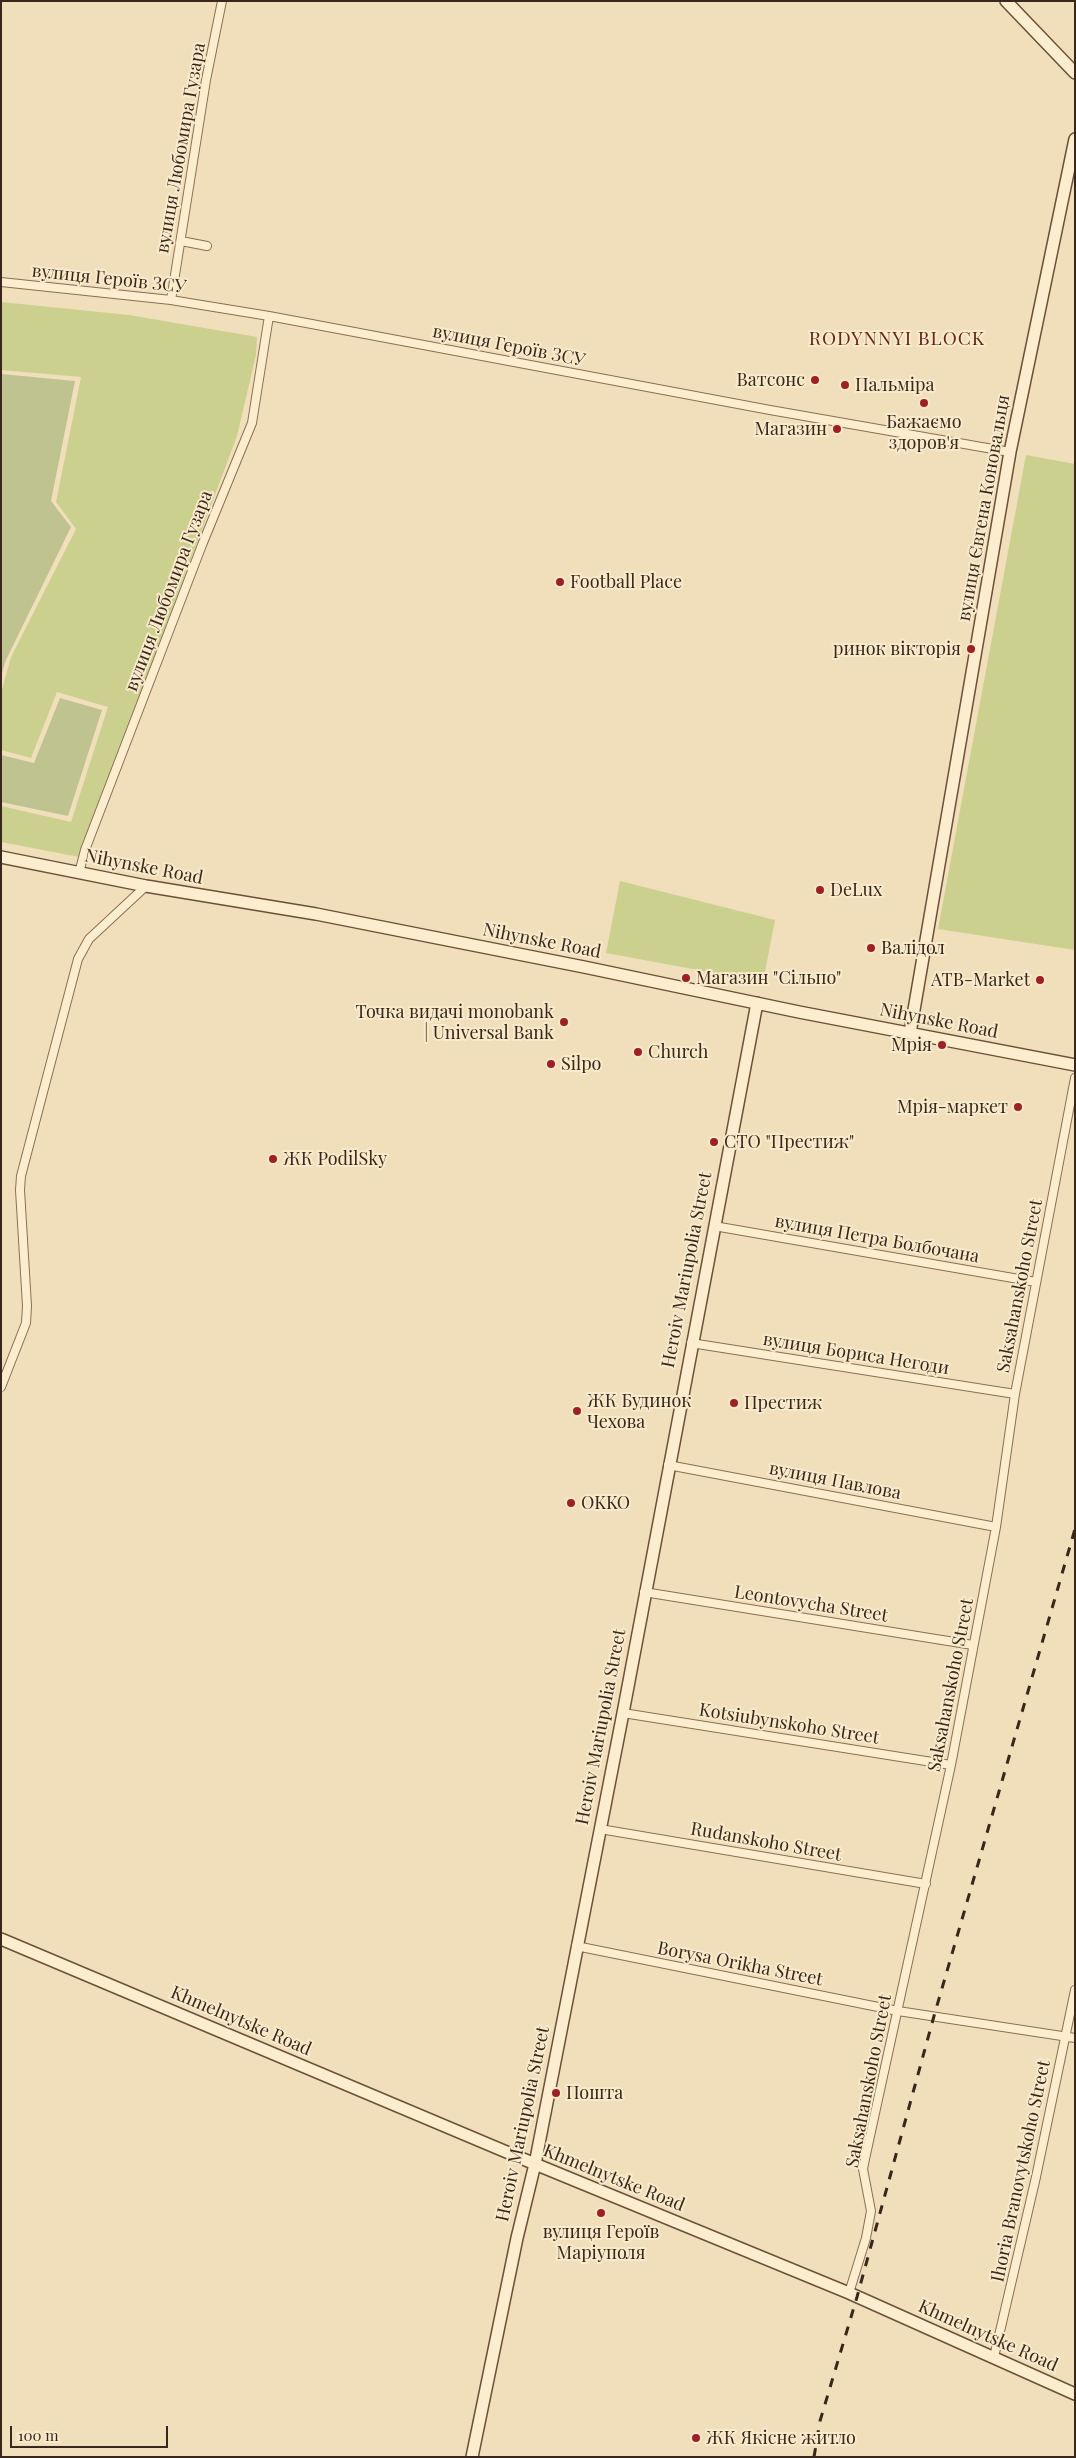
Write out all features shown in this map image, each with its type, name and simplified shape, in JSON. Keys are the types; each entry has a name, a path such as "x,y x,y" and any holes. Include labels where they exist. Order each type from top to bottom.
{"main road":[{"path":"1006,1 1075,73"},
{"name":"вулиця Євгена Коновальця","path":"910,1032 1010,452 1075,139"},
{"name":"Nihynske Road","path":"1,856 146,886 316,914 1075,1065"},
{"name":"Heroiv Mariupolia Street","path":"472,2457 517,2238 535,2164 576,1946 623,1714 644,1592 757,1002"},
{"name":"Khmelnytske Road","path":"1,1939 535,2164 850,2293 1075,2394"}],"street":[{"name":"вулиця Любомира Гузара","path":"171,300 206,80 222,1"},
{"path":"181,241 207,246"},
{"name":"вулиця Героїв ЗСУ","path":"1,282 171,300 269,316 770,410 1010,452"},
{"name":"вулиця Любомира Гузара","path":"79,872 85,850 202,545 252,423 269,316"},
{"path":"1,1387 26,1323 27,1306 20,1190 21,1176 78,959 89,938 146,886"},
{"name":"Saksahanskoho Street","path":"850,2293 866,2238 870,2211 863,2169 951,1765 996,1527 1015,1394 1075,1078"},
{"name":"вулиця Петра Болбочана","path":"714,1226 1036,1282"},
{"name":"вулиця Бориса Негоди","path":"691,1343 1015,1394"},
{"name":"вулиця Павлова","path":"668,1465 996,1527"},
{"name":"Leontovycha Street","path":"644,1592 974,1645"},
{"name":"Kotsiubynskoho Street","path":"623,1714 951,1765"},
{"name":"Rudanskoho Street","path":"600,1829 926,1884"},
{"name":"Borysa Orikha Street","path":"576,1946 898,2011 1066,2036"},
{"name":"Ihoria Branovytskoho Street","path":"994,2357 1036,2177 1075,1990"},
{"path":"1066,2036 1075,2038"}],"green space":[{"path":"1,302 129,315 257,337 256,355 237,436 79,857 1,842 1,806 71,822 108,707 57,692 31,758 1,750 1,693 11,657 76,529 56,502 81,377 1,370"},
{"path":"1,374 75,381 51,501 71,527 6,660 1,676"},
{"path":"1026,455 1075,464 1075,950 938,929"},
{"path":"60,698 102,710 68,816 1,802 1,755 34,763"},
{"path":"620,881 775,920 763,982 606,953"}],"railway":[{"path":"814,2457 820,2421 857,2297 934,2016 1075,1529"}],"place":[{"name":"Ватсонс","path":"815,380"},
{"name":"Пальміра","path":"845,385"},
{"name":"Бажаємо здоров'я","path":"924,403"},
{"name":"Магазин","path":"837,429"},
{"name":"Football Place","path":"560,582"},
{"name":"ринок вікторія","path":"971,649"},
{"name":"DeLux","path":"820,890"},
{"name":"Валідол","path":"871,948"},
{"name":"Магазин \"Сільпо\"","path":"686,978"},
{"name":"ATB-Market","path":"1040,980"},
{"name":"Точка видачі monobank | Universal Bank","path":"564,1022"},
{"name":"Мрія","path":"942,1045"},
{"name":"Church","path":"638,1052"},
{"name":"Silpo","path":"551,1064"},
{"name":"Мрія-маркет","path":"1018,1107"},
{"name":"СТО \"Престиж\"","path":"714,1142"},
{"name":"ЖК PodilSky","path":"273,1159"},
{"name":"Престиж","path":"734,1403"},
{"name":"ЖК Будинок Чехова","path":"577,1411"},
{"name":"OKKO","path":"571,1503"},
{"name":"Пошта","path":"556,2093"},
{"name":"вулиця Героїв Маріуполя","path":"601,2213"},
{"name":"ЖК Якісне житло","path":"696,2438"}],"district":[{"name":"RODYNNYI BLOCK","path":"897,339"}]}
